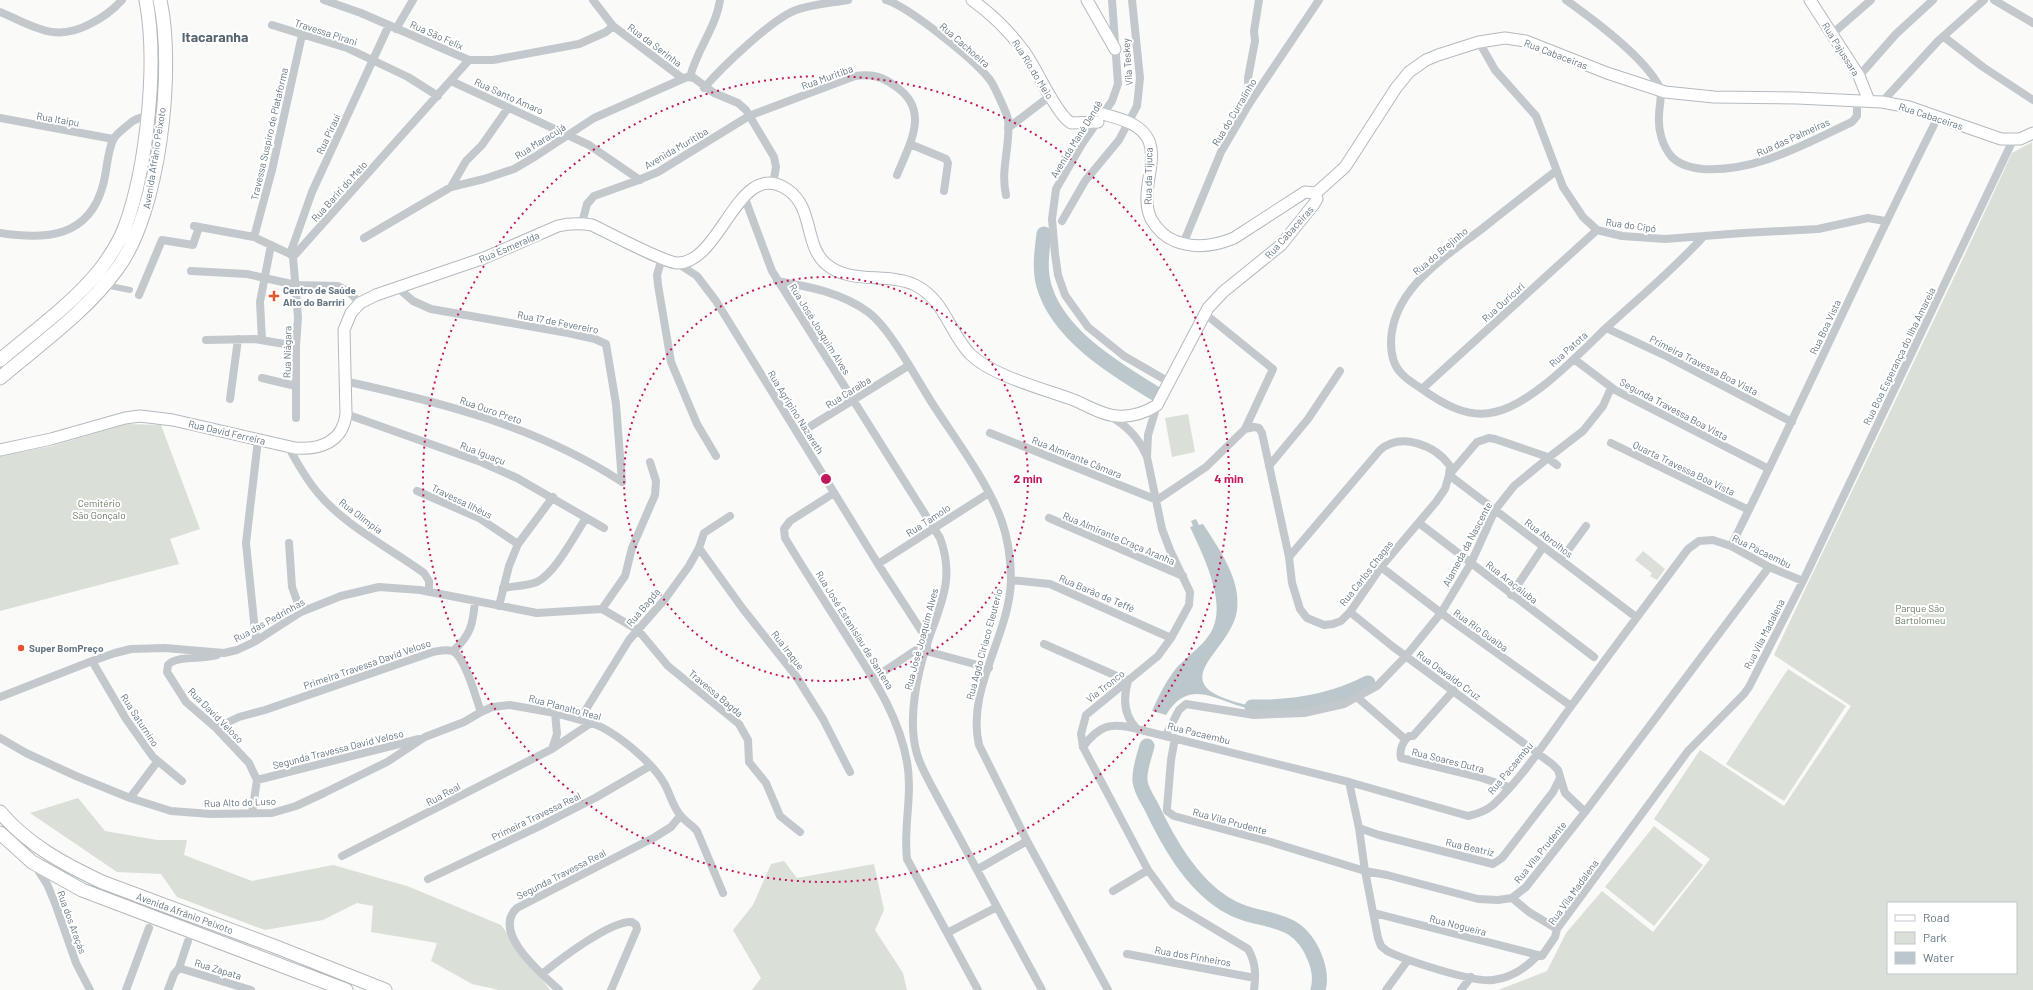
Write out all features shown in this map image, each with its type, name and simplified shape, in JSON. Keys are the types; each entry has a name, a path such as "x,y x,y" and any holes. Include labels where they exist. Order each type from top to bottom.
{"main road":[{"name":"Avenida Afrânio Peixoto","path":"0,360 84,287 110,256 125,227 131,207 147,117 151,38 146,0"},
{"name":"Avenida Afrânio Peixoto","path":"0,378 76,313 105,285 118,269 138,234 151,188 165,79 163,17 160,0"},
{"name":"Rua Rio do Meio","path":"972,0 1000,23 1014,38 1026,54 1062,115 1071,123 1100,118"},
{"path":"1087,0 1115,48"},
{"name":"Rua Pajussara","path":"1810,0 1859,76 1869,101"},
{"name":"Rua Cabaceiras","path":"1157,405 1204,313 1223,292 1280,245 1314,204 1317,199 1316,193 1345,167 1396,88 1409,72 1426,60 1479,42 1505,38 1526,41 1607,73 1661,91 1714,97 1797,98 1882,102 1909,107 1984,134 2013,140"},
{"name":"Rua da Tijuca","path":"1100,118 1129,121 1144,134 1151,149 1146,199 1150,216 1155,226 1162,234 1183,244 1203,246 1225,242 1234,238 1305,192 1316,193"},
{"path":"2013,140 2033,133"},
{"path":"677,263 688,261 697,256 707,247 744,196 761,185 773,184 794,194 802,204 818,254 832,269 843,274 904,281 915,285 940,306 964,347 979,362 1004,374 1108,414 1138,415 1157,405"},
{"name":"Rua Esmeralda","path":"347,320 360,303 376,295 484,258 558,226 582,223 592,226 662,258 677,263"},
{"name":"Rua David Ferreira","path":"0,450 51,439 125,418 140,416 173,420 288,446 312,448 332,441 341,432 346,414 344,339 347,320"},
{"name":"Avenida Afrânio Peixoto","path":"0,812 11,825 38,847 74,869 102,882 279,948 385,990"},
{"name":"Avenida Afrânio Peixoto","path":"0,833 32,862 68,884 102,899 346,990"}],"street":[{"path":"0,14 46,31 64,34 80,30 98,20 116,7 122,0"},
{"path":"163,17 166,0"},
{"name":"Rua São Felix","path":"324,0 361,13 469,60 493,60 579,44 597,37 613,26"},
{"name":"Rua Pirauí","path":"296,285 291,255 312,192 373,61 392,27 413,0"},
{"name":"Rua da Serinha","path":"593,0 613,26 686,77 704,88 743,106 774,157 776,167 773,184"},
{"path":"686,77 698,51 714,24 720,0"},
{"path":"704,88 745,49 784,16 808,6 848,0"},
{"name":"Rua Cachoeira","path":"886,0 911,12 984,73 995,88 1008,118 1003,178 1006,195"},
{"name":"Avenida Mané Dendê","path":"1112,0 1118,84 1112,101 1082,144 1056,189 1052,218 1058,275 1065,295 1088,327 1124,356 1169,382"},
{"name":"Vila Teskey","path":"1062,222 1079,190 1119,140 1137,106 1140,78 1132,0"},
{"path":"1249,104 1248,78 1255,41 1254,31 1259,0"},
{"name":"Rua do Curralinho","path":"1183,244 1221,152 1249,104 1319,0"},
{"path":"1832,34 1871,0"},
{"path":"1859,76 1896,34 1933,0"},
{"path":"1882,102 1938,41 1984,0"},
{"path":"1994,0 2033,23"},
{"path":"1568,1 1628,51 1646,69 1661,91"},
{"name":"Travessa Pirani","path":"272,25 347,48 408,77 438,96"},
{"name":"Travessa Suspiro de Plataforma","path":"254,237 272,170 302,35"},
{"path":"1944,37 1983,67 2033,100"},
{"name":"Rua do Cipó","path":"1479,42 1495,70 1536,116 1542,127 1556,171 1570,199 1590,225 1598,230 1646,239 1665,239 1818,229 1868,218 1885,221"},
{"name":"Rua Bariri do Melo","path":"291,255 438,96 469,60"},
{"name":"Rua Muritiba","path":"748,116 855,76 867,74 878,76 898,87 913,103 915,121 910,144 897,174"},
{"name":"Rua Maracujá","path":"364,238 451,187 484,180 514,168 605,113 686,77"},
{"name":"Rua Santo Amaro","path":"451,81 569,135 602,152 640,180"},
{"name":"Rua das Palmeiras","path":"1661,91 1659,117 1660,134 1671,156 1681,164 1694,168 1707,169 1749,166 1770,160 1852,122 1857,116 1857,101"},
{"path":"1008,128 1050,96"},
{"path":"451,187 466,161 482,145 508,108"},
{"name":"Avenida Muritiba","path":"582,223 587,204 594,196 658,172 748,116"},
{"path":"0,233 40,237 56,235 81,221 92,210 98,199 103,186 113,139 136,119 147,117"},
{"name":"Rua Boa Vista","path":"1731,546 1792,422 1885,221 1938,117"},
{"name":"Rua Itaipu","path":"0,118 113,139"},
{"name":"Rua Boa Esperança do Ilha Amareia","path":"1803,581 2013,140"},
{"path":"910,144 946,159 948,163 944,191"},
{"name":"Rua do Brejinho","path":"1422,389 1401,373 1394,362 1391,350 1394,324 1407,296 1419,281 1444,258 1556,171"},
{"name":"Rua José Joaquim Alves","path":"744,196 766,258 777,281 935,528 944,548 947,573 941,609 927,646 915,696 913,720 917,755 931,785 978,869 1042,990"},
{"path":"138,295 162,240 193,245 196,226 254,237 291,255"},
{"name":"Rua Ouricuri","path":"1422,389 1598,230"},
{"name":"Rua Patota","path":"1422,389 1442,402 1468,413 1481,414 1496,412 1523,400 1574,359 1606,328 1678,265 1704,236"},
{"path":"262,340 260,310 264,277 271,245"},
{"path":"662,258 657,275 671,362 697,424 716,456"},
{"name":"Rua Agripino Nazareth","path":"677,263 697,276 706,285 927,646"},
{"path":"191,271 246,274 296,285 338,286 348,291 360,303"},
{"name":"Rua Agdo Ciriaco Eleuterio","path":"777,281 815,288 856,304 877,319 989,493 1005,532 1011,580 1007,606 978,704 975,730 985,759 1105,989"},
{"path":"105,285 130,290"},
{"name":"Rua Niágara","path":"296,285 298,317 296,346 296,418"},
{"name":"Rua 17 de Fevereiro","path":"398,288 412,301 431,309 568,333 595,339 606,344 616,404 622,482"},
{"path":"1157,500 1206,467 1245,429 1273,369 1204,313"},
{"name":"Primeira Travessa Boa Vista","path":"1606,328 1668,357 1792,422"},
{"path":"230,399 238,339"},
{"path":"206,340 262,340 296,346"},
{"name":"Segunda Travessa Boa Vista","path":"1574,359 1611,388 1700,435 1769,469"},
{"name":"Rua Caraíba","path":"798,434 854,401 908,366"},
{"path":"1269,466 1303,425 1340,371"},
{"path":"262,378 296,386"},
{"name":"Rua Ouro Preto","path":"344,381 465,411 506,425 586,460 622,482"},
{"name":"Alameda da Nascente","path":"1166,735 1179,710 1186,704 1194,704 1240,714 1277,716 1328,709 1358,698 1377,686 1406,656 1441,613 1471,563 1495,510 1514,486 1584,431 1603,406 1611,388"},
{"name":"Via Tronco","path":"1157,405 1148,435 1147,457 1165,540 1190,592 1189,605 1171,638 1158,656 1092,708 1086,715 1081,734 1083,747 1148,870 1173,904 1248,949 1254,958 1256,978 1254,990"},
{"name":"Rua Iguaçu","path":"346,414 481,462 518,478 604,528"},
{"path":"1108,414 1132,432 1140,441 1147,457"},
{"name":"Rua Carlos Chagas","path":"1245,429 1254,427 1259,428 1262,433 1292,583 1300,609 1307,618 1324,625 1341,621 1350,612 1381,567 1419,523 1442,493 1449,475 1477,442 1489,438 1495,438 1548,458 1557,465"},
{"name":"Rua Almirante Câmara","path":"990,433 1157,500"},
{"path":"256,641 246,543 258,440"},
{"path":"1288,557 1386,445 1400,441 1426,447 1446,460 1450,466 1449,475"},
{"name":"Quarta Travessa Boa Vista","path":"1611,443 1749,510"},
{"name":"Rua Olimpia","path":"288,446 302,472 318,494 340,514 424,574 429,581 429,592"},
{"path":"602,609 625,576 632,548 655,494 656,481 650,462"},
{"name":"Rua Abrolhos","path":"1449,475 1636,617"},
{"name":"Travessa Ilhéus","path":"417,491 479,518 518,544"},
{"name":"Rua José Estanislau de Santena","path":"834,493 790,521 784,529 785,538 874,678 895,719 908,765 909,809 905,847 906,859 978,990"},
{"name":"Rua Tamolo","path":"878,564 989,493"},
{"path":"499,606 508,566 518,544 553,497"},
{"name":"Rua Bagda","path":"580,719 613,664 638,630 664,599 699,548 704,533 730,516"},
{"path":"503,588 530,584 544,576 586,518"},
{"name":"Rua Almirante Craça Aranha","path":"1048,518 1183,576"},
{"name":"Rua Araçaiuba","path":"1419,523 1594,657"},
{"path":"1561,560 1586,526"},
{"name":"Rua Pacaembu","path":"1083,747 1090,737 1104,727 1118,725 1166,735 1349,782 1468,816 1477,814 1492,805 1537,753 1636,617 1688,549 1694,544 1704,539 1713,540 1731,546 1769,567 1803,581"},
{"path":"289,542 292,587 301,612"},
{"path":"1512,595 1543,547"},
{"name":"Rua Iraque","path":"699,548 743,609 796,676 823,719 850,772"},
{"name":"Rua Rio Guaiba","path":"1381,567 1441,613 1571,706"},
{"name":"Rua Vila Prudente","path":"1175,738 1171,760 1167,808 1170,814 1365,871 1387,875 1478,899 1498,900 1512,898 1526,888 1769,567"},
{"name":"Rua Barão de Teffé","path":"1011,580 1050,584 1171,638"},
{"name":"Rua Vila Madalena","path":"1349,782 1359,828 1365,871 1378,938 1381,946 1391,953 1408,960 1471,978 1488,980 1500,978 1528,966 1538,955 1542,956 1549,947 1557,930 1688,751 1744,694 1803,581"},
{"name":"Rua das Pedrinhas","path":"0,697 115,653 165,648 224,653 237,650 256,641 301,612 340,596 379,587 403,587 537,613 602,609"},
{"path":"475,601 474,619 468,635 453,651 461,659 464,665 477,715"},
{"name":"Travessa Bagda","path":"602,609 638,630 668,666 739,724 748,740 747,756 749,762 766,783 780,816 800,832"},
{"name":"Rua Oswaldo Cruz","path":"1350,612 1406,656 1454,690 1537,753"},
{"path":"1044,644 1128,681 1124,700 1125,708 1130,722 1137,729"},
{"path":"874,678 919,648 927,646 989,668"},
{"name":"Primeira Travessa David Veloso","path":"216,728 239,717 265,710 433,652 444,650 453,651"},
{"name":"Rua David Veloso","path":"224,653 209,658 174,659 166,668 168,676 186,702 216,728 249,763 257,780"},
{"name":"Rua Saturnino","path":"92,661 126,719 157,762 182,781"},
{"name":"Rua Soares Dutra","path":"1454,690 1413,736 1409,736 1405,739 1400,754 1401,758 1509,787"},
{"path":"1358,698 1405,739"},
{"name":"Rua Planalto Real","path":"477,715 492,707 510,705 580,719 611,731 650,766 664,782 680,816 691,823 697,831 723,893"},
{"path":"552,749 557,734 555,713"},
{"name":"Rua Alto do Luso","path":"0,738 41,761 130,798 171,812 272,813 296,806 386,762 425,737 477,715"},
{"name":"Rua Real","path":"342,856 552,749 591,723"},
{"name":"Segunda Travessa David Veloso","path":"257,780 425,737"},
{"path":"1537,753 1558,770 1565,794 1585,812"},
{"path":"130,798 157,762"},
{"name":"Primeira Travessa Real","path":"428,878 538,827 595,798 650,766"},
{"name":"Rua Beatriz","path":"1359,828 1379,835 1494,864 1502,858 1548,798 1560,778"},
{"path":"252,813 257,780"},
{"name":"Segunda Travessa Real","path":"559,990 542,974 515,942 509,922 511,914 517,908 655,837 671,827 680,816"},
{"path":"978,869 1027,841"},
{"name":"Rua dos Araçás","path":"32,862 47,884 56,903 76,963 90,990"},
{"path":"1113,891 1148,870"},
{"path":"1512,898 1529,912 1557,930"},
{"path":"946,933 997,907"},
{"name":"Rua Nogueira","path":"1374,913 1538,955"},
{"path":"542,974 588,939 624,923 632,922 636,925 637,929 611,990"},
{"path":"126,990 149,928"},
{"path":"168,990 174,974 179,968 188,941"},
{"name":"Rua dos Pinheiros","path":"1127,954 1256,978"},
{"path":"1386,990 1408,960"},
{"name":"Rua Zapata","path":"179,968 251,990"},
{"path":"1461,990 1471,978"}],"green space":[{"name":"Parque São Bartolomeu","path":"2032,142 2033,990 1498,990 1547,971 1566,933 1602,891 1653,932 1710,859 1654,819 1700,750 1784,806 1851,706 1774,655 2012,153"},
{"path":"1188,414 1195,452 1172,457 1165,418"},
{"name":"Cemitério São Gonçalo","path":"127,424 161,425 200,529 170,539 179,564 0,611 0,456 52,446"},
{"path":"1643,551 1665,569 1657,580 1650,576 1652,573 1635,560"},
{"path":"1788,669 1846,706 1784,801 1726,764"},
{"path":"78,798 105,831 157,840 187,840 184,855 252,881 333,865 407,886 501,925 550,990 499,990 472,984 431,961 437,943 371,932 373,906 357,903 323,920 265,930 177,897 161,874 117,872 30,813"},
{"path":"1654,826 1703,865 1654,926 1605,887"},
{"path":"784,861 797,878 874,864 884,910 875,930 903,973 907,990 752,990 761,978 733,930 753,905 771,864"}],"water":[{"path":"1196,519 1199,525 1203,524 1228,565 1236,587 1237,598 1237,610 1232,626 1206,666 1202,678 1207,688 1223,698 1252,706 1251,709 1205,695 1194,694 1175,703 1166,715 1152,711 1159,695 1174,671 1200,646 1210,634 1216,617 1217,604 1211,577 1190,527 1193,526 1191,521"}],"waterway":[{"path":"1044,234 1041,260 1042,280 1051,304 1062,320 1075,335 1106,362 1156,394"},
{"path":"1252,707 1297,705 1312,702 1340,695 1368,683"},
{"path":"1147,746 1140,772 1142,788 1165,834 1182,861 1201,885 1225,904 1238,911 1276,921 1298,932 1307,943 1315,958 1319,978 1318,990"}],"place":[{"name":"Centro de Saúde Alto do Barriri","path":"274,296"},
{"name":"Super BomPreço","path":"21,648"}],"district":[{"name":"Itacaranha","path":"215,36"}]}
